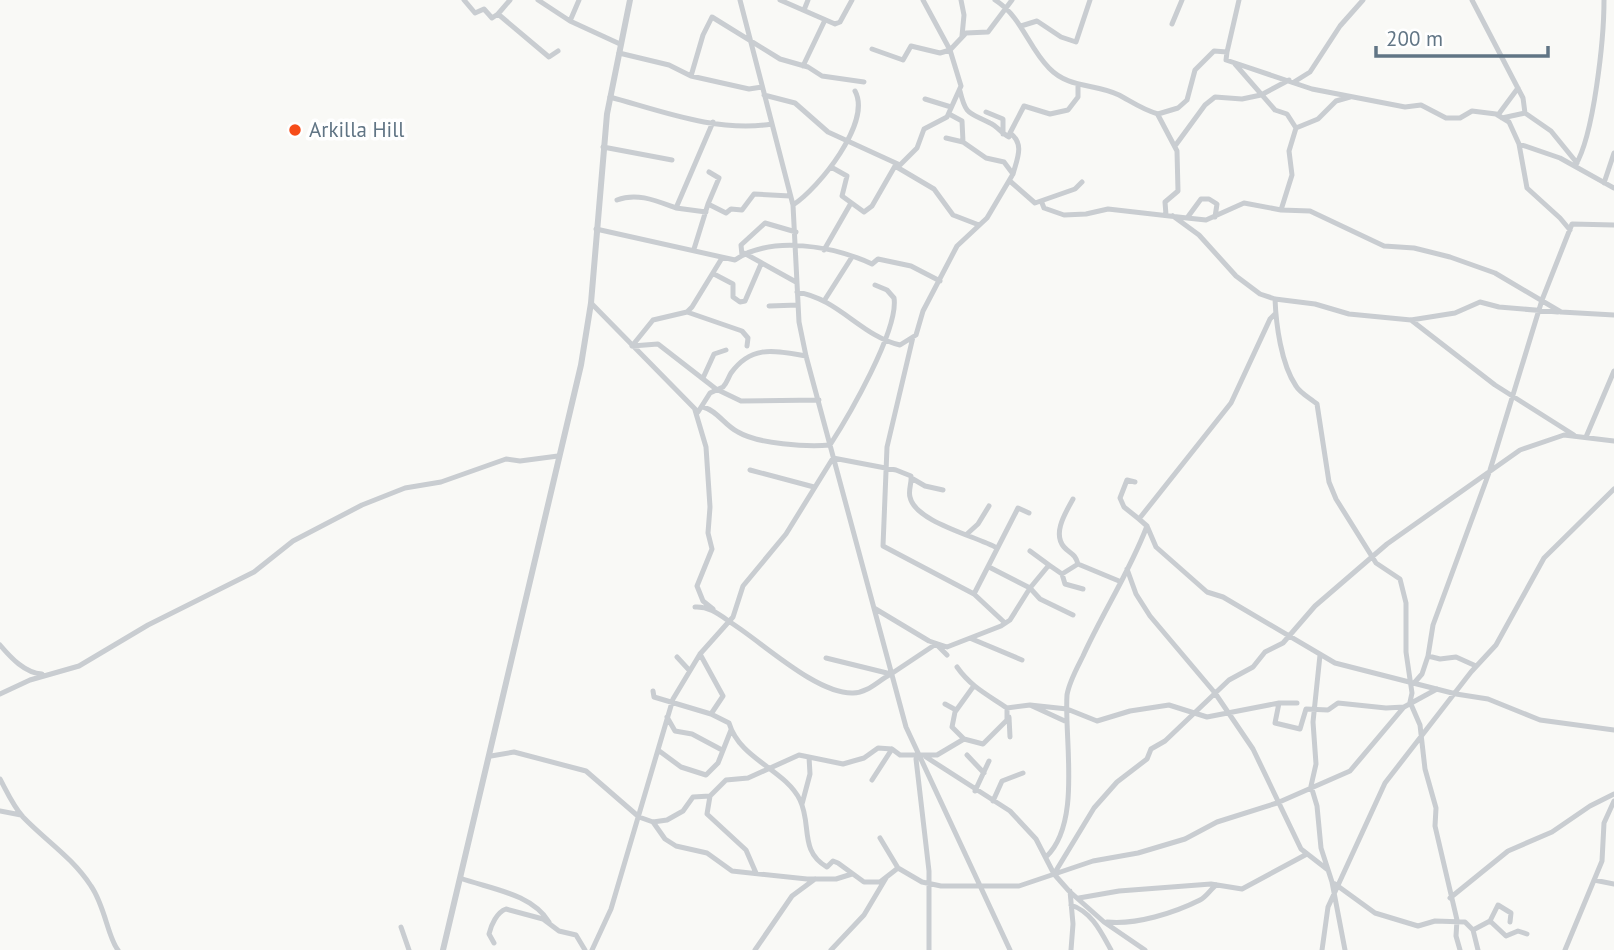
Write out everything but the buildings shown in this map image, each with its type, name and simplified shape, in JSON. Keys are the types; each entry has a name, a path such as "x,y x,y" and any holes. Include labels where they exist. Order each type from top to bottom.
{"street":[{"path":"464,0 475,13 484,9 492,18 510,0"},
{"path":"538,0 570,21 620,44"},
{"path":"570,21 579,0"},
{"path":"443,950 581,365 590,303 603,147 610,97 630,0"},
{"path":"740,0 793,205 798,305 806,356 891,674 920,756 1010,950"},
{"path":"780,0 825,20 839,22 852,0"},
{"path":"804,10 808,0"},
{"path":"923,0 950,50 964,108 969,114 1016,138 1019,147 1011,183 979,225 957,246 913,337 888,439 885,549 915,561 974,594 1005,623"},
{"path":"872,49 903,60 911,47 940,53 950,50 962,36 964,15 961,0"},
{"path":"995,0 1007,8 1048,68 1069,84 1118,95 1133,105 1158,114 1178,108 1187,100 1195,70 1210,54 1227,52"},
{"path":"962,36 988,32 1012,0"},
{"path":"1021,26 1037,21 1061,37 1076,42 1090,0"},
{"path":"1172,24 1182,0"},
{"path":"1238,0 1226,60 1331,94 1405,107 1421,105 1446,118 1460,118 1472,111 1500,117 1508,122 1518,144 1527,188 1570,230"},
{"path":"1175,146 1214,97 1242,99 1261,95 1310,72 1340,26 1363,0"},
{"path":"1472,0 1518,88 1525,113 1551,131 1576,164"},
{"path":"1576,164 1593,109 1604,0"},
{"path":"498,14 549,57 558,51"},
{"path":"691,76 703,35 712,17 750,39 762,50 822,76 864,82"},
{"path":"803,66 825,20"},
{"path":"619,53 669,65 691,76 749,89 762,87"},
{"path":"1233,62 1275,110 1287,114 1296,128"},
{"path":"1006,134 1024,106 1050,114 1068,110 1078,97 1078,86"},
{"path":"1500,117 1518,88"},
{"path":"895,166 900,166 917,148 924,130 950,111 960,90"},
{"path":"793,205 818,184 847,141 858,113 855,91"},
{"path":"764,95 795,103 828,132 934,189 953,215 979,225"},
{"path":"1281,210 1292,175 1289,151 1296,128 1302,123 1318,119 1336,101 1353,96"},
{"path":"610,97 684,118 734,126 772,124"},
{"path":"925,99 950,111 962,121 963,142"},
{"path":"985,112 1003,119 1006,134"},
{"path":"1500,117 1525,113"},
{"path":"1158,114 1175,146 1178,191 1165,202 1169,216 1199,236 1236,276 1260,294 1275,299 1315,304 1349,314 1410,320 1447,316 1480,302 1539,311 1614,315"},
{"path":"676,208 713,122"},
{"path":"946,138 963,142 986,158 1004,162 1013,174"},
{"path":"1518,144 1576,164 1614,188"},
{"path":"603,147 672,160"},
{"path":"1604,183 1614,153"},
{"path":"831,167 847,176 842,196 864,212 872,206 895,166"},
{"path":"694,249 719,178 709,172"},
{"path":"1042,203 1052,195 1076,189 1082,182"},
{"path":"1011,183 1027,198 1064,215 1108,209 1187,218 1215,217 1244,203 1281,210 1310,211 1384,246 1414,248 1495,273 1561,312"},
{"path":"708,204 726,213 731,209 741,210 754,194 790,196"},
{"path":"617,200 627,196 649,198 676,208 706,212"},
{"path":"1187,218 1201,199 1209,199 1217,204 1215,217"},
{"path":"824,250 851,203"},
{"path":"1412,682 1422,674 1433,625 1490,470 1542,300 1572,224 1577,222 1614,225"},
{"path":"796,232 765,223 741,244 743,254 777,269 797,282"},
{"path":"596,229 735,260 761,248 796,246 824,250 872,264 878,259 911,266 940,281"},
{"path":"687,312 704,293 722,257"},
{"path":"824,301 852,257"},
{"path":"714,274 733,284 733,297 740,303 745,301 761,264"},
{"path":"830,445 885,340 894,298 887,290 875,285"},
{"path":"797,292 844,311 866,331 885,340 900,345 913,337"},
{"path":"1275,299 1275,314 1293,381 1297,389 1317,404 1333,491 1372,557 1400,579 1406,603 1406,652 1412,682 1410,702 1420,724 1420,739 1436,807 1436,826 1457,920 1456,936 1460,950"},
{"path":"590,303 695,410 706,447 710,507 708,533 712,550 697,586 703,601 729,621"},
{"path":"769,306 798,305"},
{"path":"632,346 653,320 687,312 742,331 748,338 747,346"},
{"path":"1139,519 1231,403 1270,319 1275,314"},
{"path":"1410,320 1512,396 1574,435"},
{"path":"632,346 658,344 716,389 741,401 819,400"},
{"path":"695,410 699,412 716,389 723,387 729,376 752,353 774,349 806,356"},
{"path":"703,378 714,354 726,350"},
{"path":"1587,437 1614,371"},
{"path":"702,407 716,413 742,434 785,443 830,445"},
{"path":"1054,873 1094,808 1117,782 1147,759 1151,750 1165,741 1215,693 1253,667 1265,652 1290,637 1315,606 1372,557 1520,450 1564,435 1614,441"},
{"path":"0,694 49,674 79,666 148,625 254,572 293,541 362,505 405,488 440,482 506,459 520,461 558,456"},
{"path":"833,458 886,468 925,486 943,490"},
{"path":"592,950 611,909 672,701 700,654 729,621 743,586 786,534 833,458"},
{"path":"750,470 814,487"},
{"path":"913,479 910,499 918,512 976,536 997,548"},
{"path":"1135,481 1127,480 1120,498 1124,507 1147,526 1156,547 1207,592 1223,597 1335,663 1502,703 1540,720 1614,730"},
{"path":"1334,884 1359,845 1379,793 1471,672 1496,645 1544,558 1614,489"},
{"path":"1073,499 1059,531 1063,546 1075,554 1078,564"},
{"path":"967,534 978,524 989,506"},
{"path":"974,594 1018,508 1028,513"},
{"path":"1046,857 1055,848 1068,801 1068,692 1147,526"},
{"path":"1030,551 1062,574 1065,584 1083,589"},
{"path":"1062,574 1078,564"},
{"path":"1078,564 1119,581"},
{"path":"695,607 710,610 729,621 762,642 805,677 840,691 859,692 936,644 947,646 972,639 1005,623 1049,565"},
{"path":"989,567 1030,588 1040,599 1073,615"},
{"path":"1127,569 1136,594 1150,616 1215,693 1253,749 1301,849 1328,870"},
{"path":"874,608 936,644 947,655"},
{"path":"972,639 1022,660"},
{"path":"0,645 34,674 49,674"},
{"path":"700,654 723,696 711,714"},
{"path":"1320,655 1314,708 1316,764 1311,786 1317,806 1321,848 1334,884 1345,950"},
{"path":"1428,656 1440,659 1456,657 1476,666"},
{"path":"677,657 689,670"},
{"path":"826,658 891,674"},
{"path":"1469,665 1471,672"},
{"path":"957,667 973,687 1008,711"},
{"path":"973,687 956,710 952,727 964,738 983,744 1008,711 1030,705 1067,709 1097,721 1130,711 1169,705 1207,717 1279,703 1297,703"},
{"path":"880,838 898,868 922,882 929,881 941,886 1019,886 1093,860 1138,853 1185,839 1217,822 1277,803 1350,771 1404,707 1437,689"},
{"path":"653,691 654,697 711,714 729,723 731,730 756,761 769,768 802,804"},
{"path":"1279,703 1275,723 1300,729 1306,709 1328,710 1338,703 1349,702 1386,708 1404,707"},
{"path":"945,704 956,710"},
{"path":"1030,705 1067,722"},
{"path":"1008,711 1010,737"},
{"path":"667,717 675,731 692,734 722,750"},
{"path":"658,750 681,767 706,775 715,769 731,730"},
{"path":"756,873 746,850 707,814 710,796 726,780 748,778 799,755 843,764 864,758 878,748 892,749 900,755 937,755 964,738"},
{"path":"872,780 892,749"},
{"path":"491,755 523,753 586,771 639,817 653,822 667,820 683,811 693,797 710,796"},
{"path":"967,755 984,773"},
{"path":"920,756 1010,811 1070,891 1104,922 1145,950"},
{"path":"920,756 929,881 929,950"},
{"path":"809,757 810,774 802,804 808,847 816,861 827,867 833,861 863,881 886,878"},
{"path":"975,791 989,761"},
{"path":"993,801 1002,781 1023,774"},
{"path":"0,779 21,815 47,841 62,849 90,883 103,902 118,950"},
{"path":"1450,898 1508,850 1552,832 1590,806 1614,794"},
{"path":"1565,950 1602,861 1604,823 1614,801"},
{"path":"0,811 21,815"},
{"path":"653,822 665,839 676,846 707,853 732,871 815,879 836,879 852,874"},
{"path":"1078,899 1119,891 1216,884 1242,889 1307,854"},
{"path":"831,950 864,915 886,878 898,868"},
{"path":"460,878 514,895 540,910 559,931 576,935 585,950"},
{"path":"755,950 792,896 815,879"},
{"path":"1594,880 1614,884"},
{"path":"1104,922 1125,924 1158,915 1202,899 1216,884"},
{"path":"1334,884 1375,913 1419,926 1435,921 1457,920 1473,930 1478,950"},
{"path":"1070,891 1071,950"},
{"path":"1322,950 1328,907 1334,896"},
{"path":"1072,905 1081,909 1097,926 1111,950"},
{"path":"1473,930 1490,921 1498,905 1511,913 1510,922"},
{"path":"494,943 489,934 502,910 535,916 551,924"},
{"path":"1490,921 1506,936 1518,931 1527,934"},
{"path":"401,928 409,950"}],"place":[{"name":"Arkilla Hill","path":"295,130"}]}
